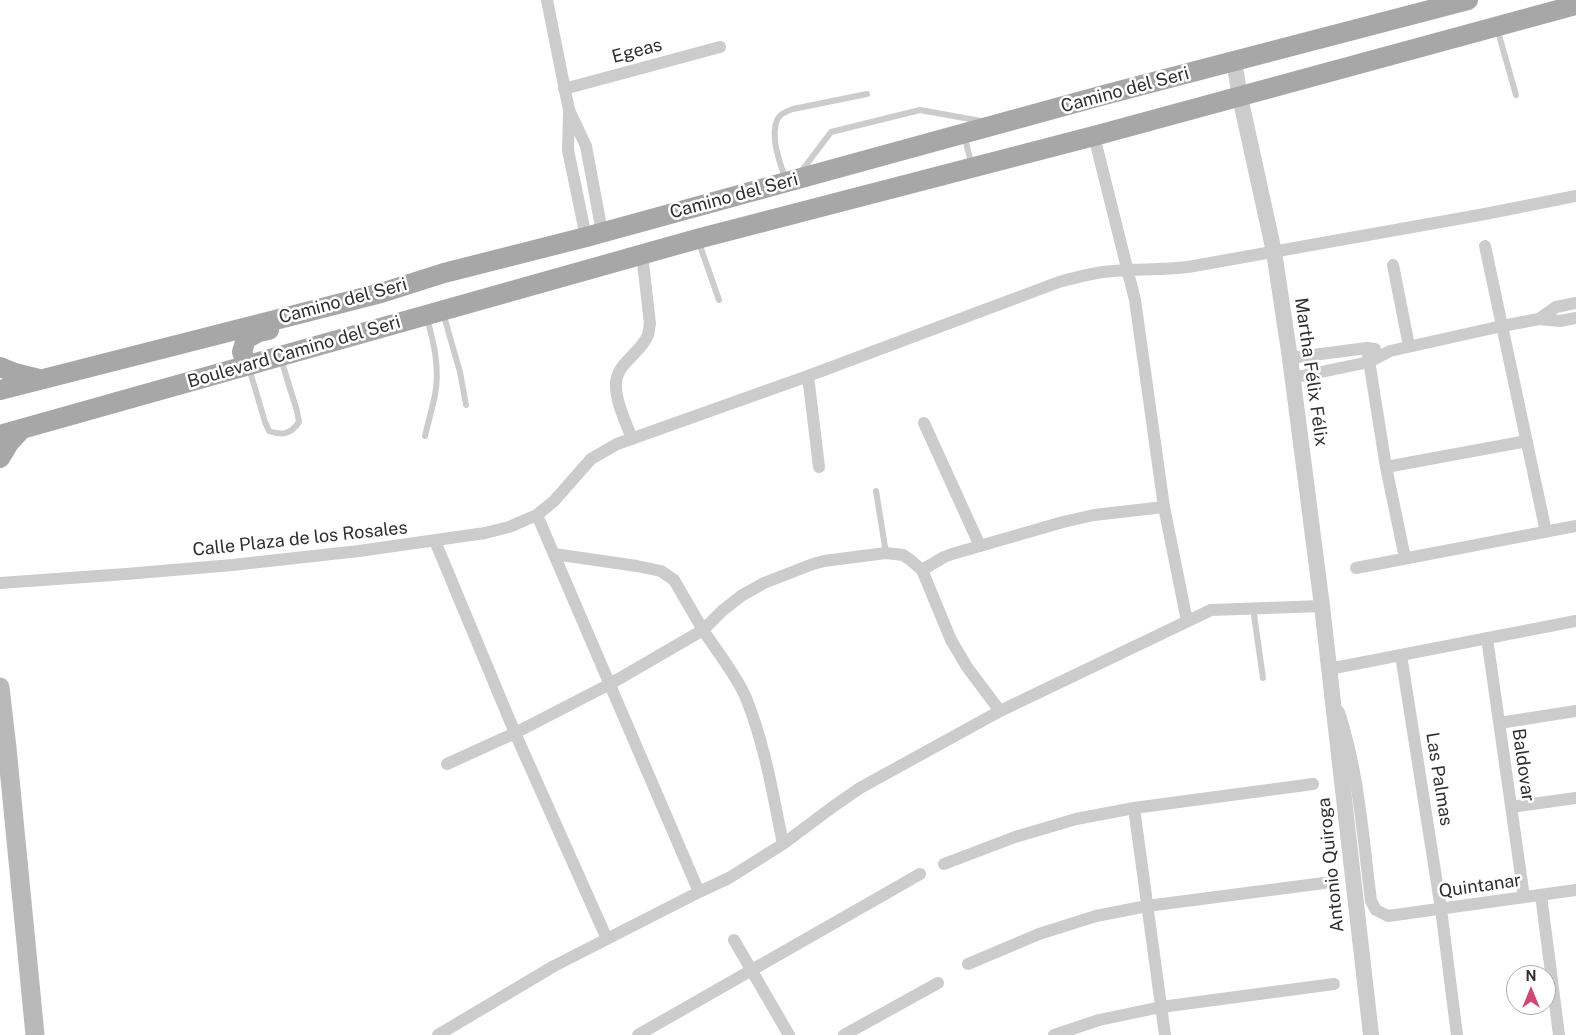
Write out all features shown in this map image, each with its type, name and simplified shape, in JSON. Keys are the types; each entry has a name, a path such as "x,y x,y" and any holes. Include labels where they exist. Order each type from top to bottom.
{"main road":[{"name":"Camino del Seri","path":"0,390 381,292 1234,60 1468,0"},
{"name":"Camino del Seri","path":"588,269 1240,97 1576,5"},
{"name":"Boulevard Camino del Seri","path":"0,435 588,269"},
{"path":"247,365 242,352 246,339 259,332 347,310 381,292"},
{"path":"0,367 43,380"},
{"path":"0,458 22,429"},
{"path":"0,687 35,1035"}],"street":[{"path":"547,0 569,110 586,146 594,234"},
{"name":"Egeas","path":"564,89 720,47"},
{"name":"Martha Félix Félix","path":"1234,60 1240,97 1274,252 1290,358 1332,691"},
{"path":"569,110 568,150 594,234"},
{"path":"1094,136 1140,325 1164,507 1187,621"},
{"path":"568,150 586,146"},
{"name":"Calle Plaza de los Rosales","path":"0,583 232,565 485,534 509,527 537,515 554,501 591,459 603,451 1059,282 1099,272 1172,269 1576,196"},
{"path":"1485,246 1546,532"},
{"path":"632,439 618,398 616,382 622,367 643,343 648,334 650,324 642,254"},
{"path":"1392,265 1409,346"},
{"path":"1539,319 1556,308 1576,303"},
{"path":"1292,378 1369,362 1390,351 1502,326 1539,319 1560,322 1576,318"},
{"path":"1367,348 1386,467 1405,558"},
{"path":"1290,358 1367,348 1390,351"},
{"path":"808,376 819,467"},
{"path":"924,423 980,546"},
{"path":"1386,467 1526,441"},
{"path":"922,570 944,557 1063,522 1094,515 1164,507"},
{"path":"537,515 699,892"},
{"path":"1356,568 1576,526"},
{"path":"435,541 515,733 607,939"},
{"path":"447,764 515,733 610,684 702,630 741,596 764,583 824,561 886,552 902,555 922,570 951,640 966,667 1000,712"},
{"path":"554,554 661,571 674,580 702,630 745,697 763,750 783,844"},
{"path":"438,1035 554,966 729,878 783,844 860,788 1000,712 1187,621 1211,610 1322,606"},
{"path":"1329,670 1401,654 1576,621"},
{"name":"Baldovar","path":"1487,638 1524,897"},
{"name":"Las Palmas","path":"1401,654 1441,909 1457,1035"},
{"name":"Quintanar","path":"1332,691 1353,760 1371,901 1376,910 1388,916 1576,890"},
{"name":"Antonio Quiroga","path":"1332,691 1372,1035"},
{"path":"1499,722 1576,712"},
{"path":"944,864 1014,837 1076,818 1134,808 1313,784"},
{"path":"1511,807 1576,798"},
{"path":"1134,808 1165,1035"},
{"path":"638,1035 920,874"},
{"path":"968,964 1038,934 1096,916 1147,906 1324,883"},
{"path":"1541,895 1559,1035"},
{"path":"734,940 789,1035"},
{"path":"844,1035 938,983"},
{"path":"1054,1035 1099,1020 1161,1007 1334,984"}],"lane":[{"path":"1497,26 1516,95"},
{"path":"867,94 792,109 784,112 777,119 774,141 791,180 831,132 920,110 997,124"},
{"path":"964,134 972,167"},
{"path":"698,239 719,300"},
{"path":"434,312 460,372 466,405"},
{"path":"425,436 435,393 437,366 434,340 434,312"},
{"path":"247,365 269,431 278,434 294,430 300,422 298,411 280,356"},
{"path":"876,491 886,552"},
{"path":"1253,608 1263,678"}]}
